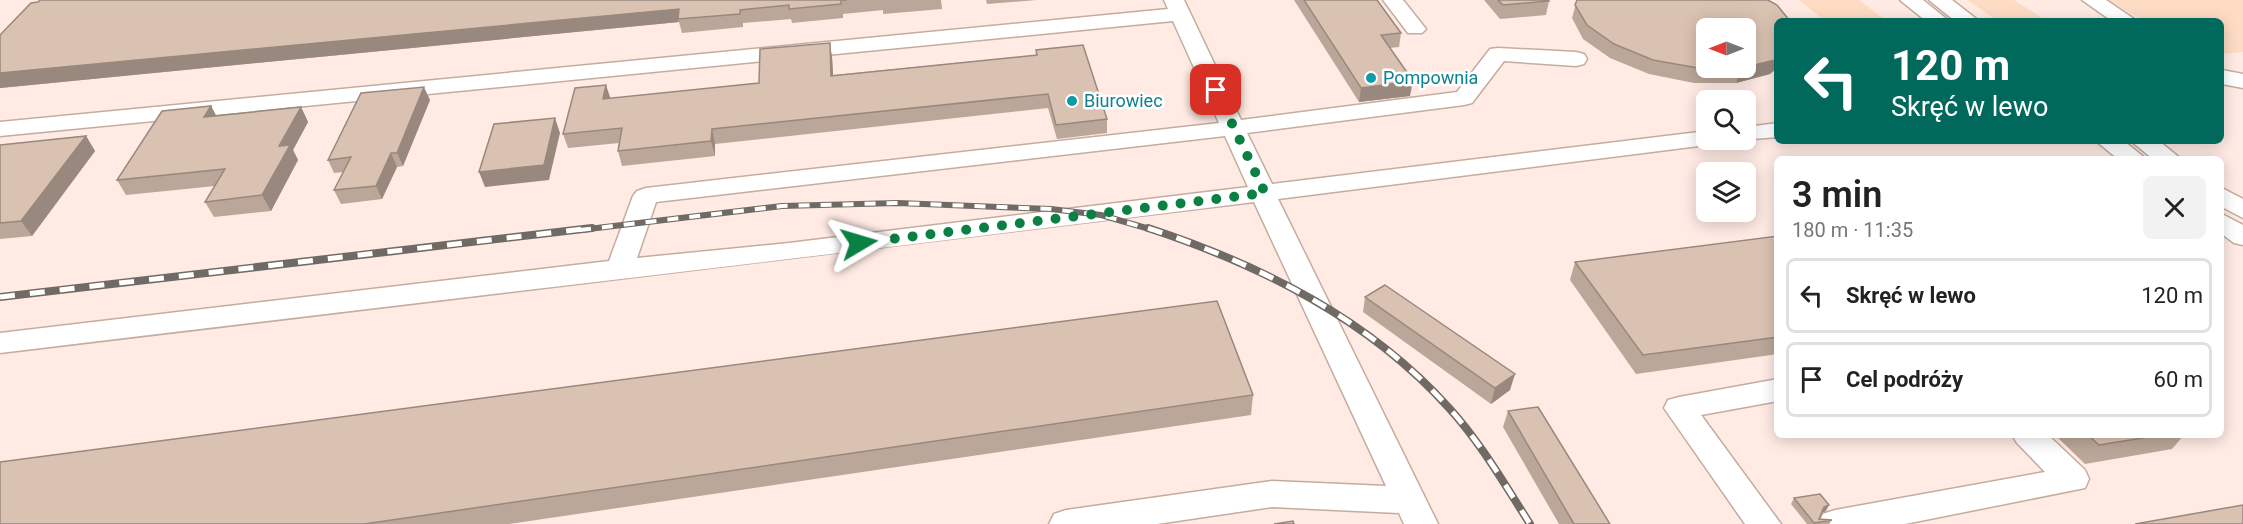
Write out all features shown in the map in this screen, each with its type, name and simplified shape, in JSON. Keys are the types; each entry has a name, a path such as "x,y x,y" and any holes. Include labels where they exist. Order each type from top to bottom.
{"lane":[{"path":"1393,0 1415,29"},
{"path":"1910,0 1935,18"},
{"path":"1939,0 1965,18"},
{"path":"2092,0 2122,18"},
{"path":"0,129 1177,7 1265,193 1311,297 1415,512"},
{"path":"620,269 646,196 1234,128 1464,98 1498,54 1576,59"},
{"path":"2224,77 2243,74"},
{"path":"2224,77 2243,81"},
{"path":"1756,133 1774,130"},
{"path":"0,343 620,269 789,252 1696,139"},
{"path":"2112,144 2130,156"},
{"path":"2147,144 2165,156"},
{"path":"2224,197 2243,210"},
{"path":"2224,223 2243,237"},
{"path":"1764,524 1679,408 1774,391"},
{"path":"1835,524 2073,479 2031,438"},
{"path":"1066,524 1272,494 1415,512"}],"shaded area":[{"path":"0,0 2243,0 2243,524 0,524"},
{"path":"1799,0 1859,0 1883,18 1821,18"},
{"path":"1967,0 2014,0 2042,18 1994,18"},
{"path":"2108,0 2243,0 2243,52 2224,54 2224,18 2139,18"}],"building":[{"path":"40,0 841,0 841,4 789,9 789,5 740,10 740,14 678,19 679,9 0,73 0,35 31,3"},
{"name":"Pompownia","path":"1304,0 1377,0 1401,33 1381,35 1413,81 1361,88"},
{"path":"1498,0 1548,0 1549,1 1503,5"},
{"path":"1577,0 1768,0 1777,5 1788,18 1774,18 1774,60 1756,65 1756,18 1696,18 1696,68 1653,60 1614,44 1587,25 1575,5"},
{"path":"830,43 831,76 1037,55 1036,50 1083,45 1107,119 1056,125 1048,94 712,129 711,141 618,151 622,128 563,134 575,88 606,85 603,99 759,83 760,49"},
{"path":"424,87 397,153 391,153 376,186 334,190 351,157 328,160 361,93"},
{"path":"211,106 204,117 301,107 279,146 290,145 262,195 205,202 225,169 117,180 162,111"},
{"path":"555,118 544,165 479,172 494,124"},
{"path":"86,136 21,221 0,223 0,145"},
{"path":"1774,237 1774,338 1643,355 1575,262"},
{"path":"1385,285 1515,374 1495,388 1365,297"},
{"path":"1217,301 1253,395 364,524 0,524 0,462"},
{"path":"1538,407 1610,524 1574,524 1508,411"},
{"path":"2091,438 2142,438 2099,445"},
{"path":"1820,494 1829,505 1824,507 1819,519 1832,520 1814,523 1794,498"},
{"path":"2243,505 2243,524 2135,524"},
{"path":"1293,521 1294,524 1274,524"}],"railway":[{"path":"580,230 782,206 898,203 1051,209 1101,215 1153,230"},
{"path":"0,297 592,228"},
{"path":"1148,228 1231,259 1272,278 1311,298 1384,348 1418,376 1461,421 1492,464 1530,524"}],"place":[{"name":"Pompownia","path":"1371,78"},
{"name":"Biurowiec","path":"1072,101"}],"route":[{"path":"859,243 1265,193 1216,90"}]}
